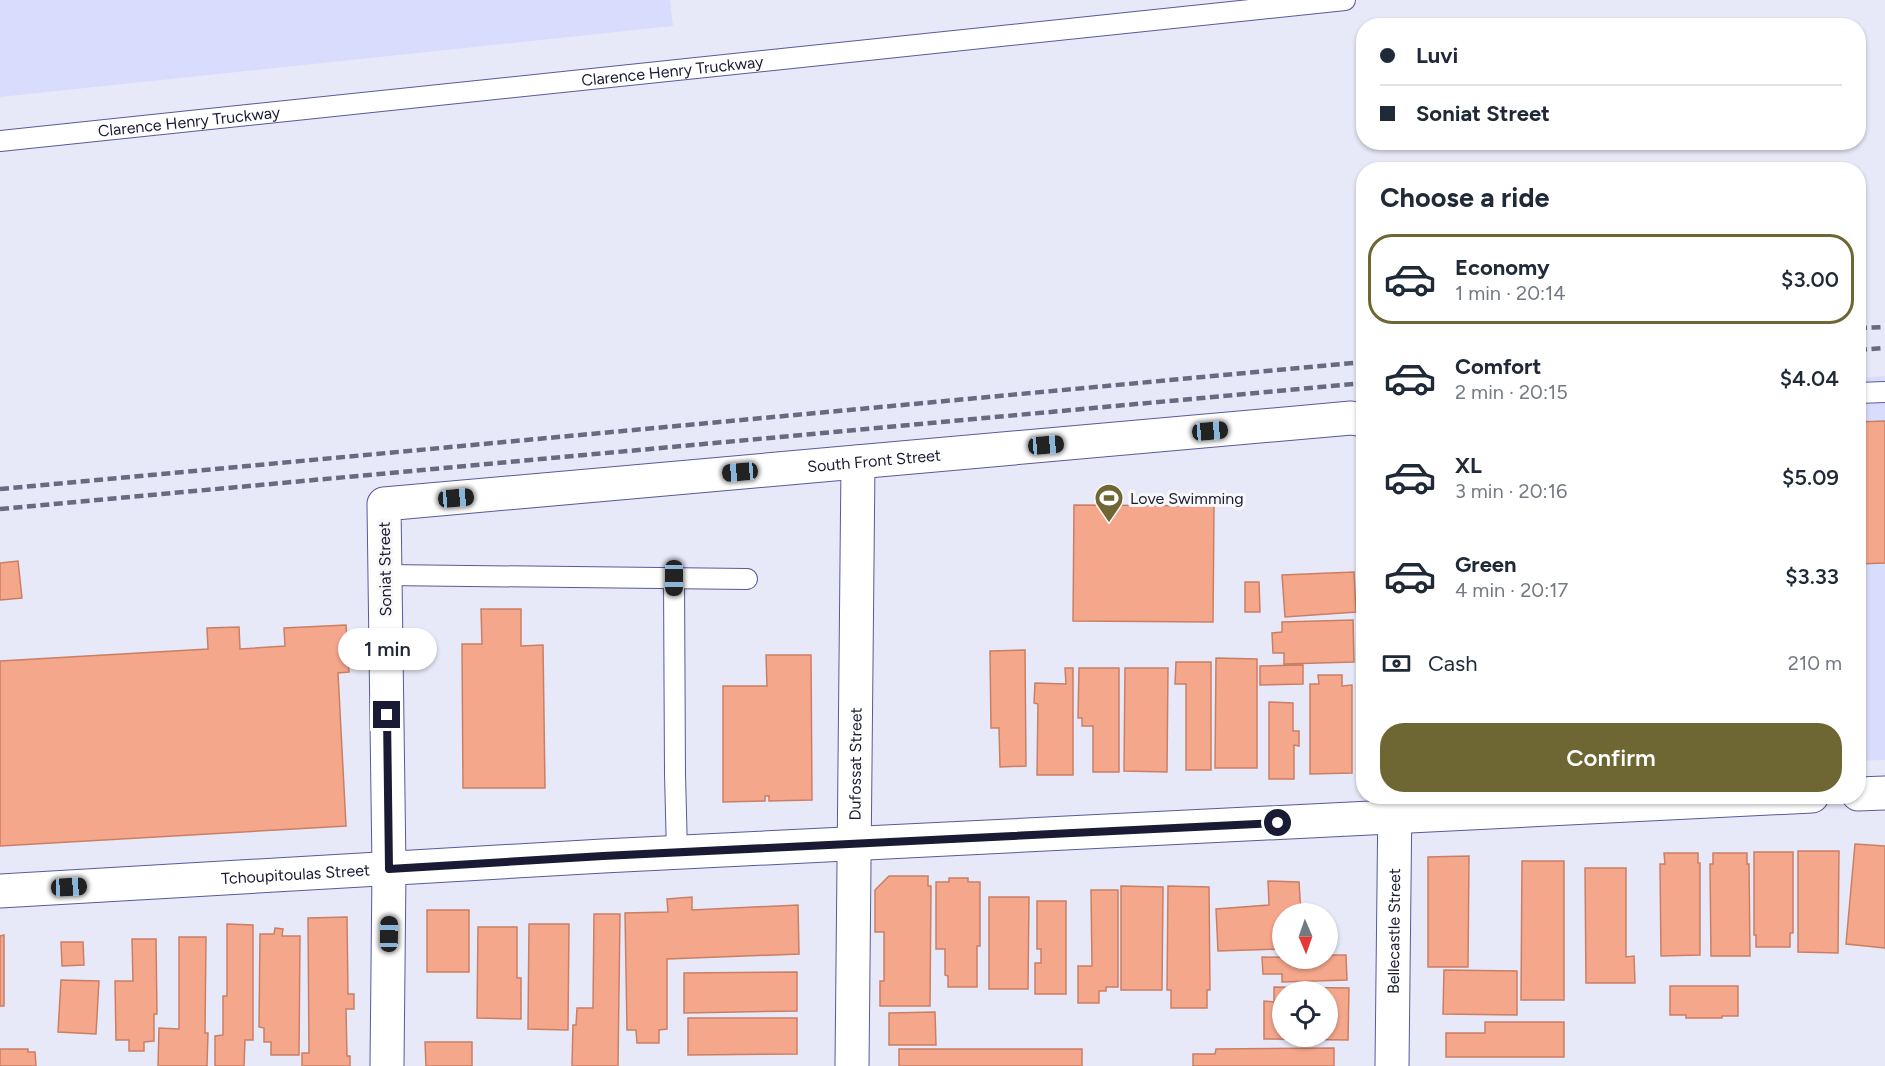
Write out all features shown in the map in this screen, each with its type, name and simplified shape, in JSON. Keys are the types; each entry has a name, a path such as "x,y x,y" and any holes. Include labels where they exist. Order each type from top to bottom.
{"street":[{"name":"South Front Street","path":"384,504 1356,419"},
{"name":"Dufossat Street","path":"852,1066 858,462"},
{"name":"Soniat Street","path":"384,504 389,869 387,1066"},
{"path":"1866,794 1885,793"},
{"name":"Tchoupitoulas Street","path":"0,891 855,843 1395,807 1509,804"},
{"name":"Bellecastle Street","path":"1392,1066 1395,807"}],"lane":[{"name":"Clarence Henry Truckway","path":"0,141 1345,0"},
{"path":"1866,393 1885,392"},
{"path":"386,575 747,579"},
{"path":"674,578 677,853"}],"shaded area":[{"path":"0,0 670,0 673,26 0,97"},
{"path":"1885,376 1885,760 1866,761 1866,377"}],"building":[{"path":"1885,421 1885,563 1866,564 1866,422"},
{"path":"1074,505 1214,506 1213,622 1073,621"},
{"path":"18,561 22,598 0,600 0,563"},
{"path":"1354,572 1356,612 1285,617 1282,575"},
{"path":"1245,582 1259,582 1260,612 1245,612"},
{"path":"481,609 521,609 521,646 543,645 545,788 463,788 462,644 482,644"},
{"path":"1353,620 1354,662 1284,664 1284,653 1273,653 1272,633 1282,632 1282,622"},
{"path":"346,625 349,672 338,673 346,826 0,846 0,661 208,649 207,628 239,627 240,649 285,646 284,628"},
{"path":"1025,650 1026,766 1000,767 999,728 991,728 990,651"},
{"path":"766,655 811,655 812,800 769,801 769,796 765,796 765,801 723,802 723,686 767,686"},
{"path":"1216,658 1257,659 1257,768 1215,768"},
{"path":"1176,662 1211,662 1211,770 1186,770 1186,684 1175,684"},
{"path":"1303,665 1303,684 1260,685 1260,666"},
{"path":"1065,668 1073,668 1073,775 1037,775 1038,704 1034,703 1035,683 1066,684"},
{"path":"1079,668 1119,668 1119,772 1093,772 1093,726 1082,726 1082,718 1078,718"},
{"path":"1125,668 1168,668 1167,772 1124,771"},
{"path":"1318,675 1342,675 1342,686 1352,685 1352,773 1310,774 1310,684 1319,684"},
{"path":"1269,702 1293,703 1293,731 1299,731 1299,746 1294,745 1294,779 1269,779"},
{"path":"1855,844 1885,846 1885,948 1846,944"},
{"path":"1798,851 1839,851 1838,953 1798,952"},
{"path":"1754,852 1793,852 1793,933 1790,933 1790,947 1756,947"},
{"path":"1664,853 1698,853 1698,863 1700,863 1700,955 1661,956 1660,864 1665,864"},
{"path":"1713,853 1747,853 1750,956 1711,956 1710,864 1713,864"},
{"path":"1469,856 1468,967 1428,967 1428,857"},
{"path":"1522,861 1564,861 1564,1000 1521,1000"},
{"path":"1585,868 1626,868 1626,957 1634,956 1635,983 1586,983"},
{"path":"889,876 928,876 928,886 931,886 930,1006 880,1006 880,981 884,981 884,932 875,932 875,890"},
{"path":"949,878 968,878 968,882 980,882 980,946 977,946 977,987 948,987 948,976 945,975 945,949 936,949 936,882 949,882"},
{"path":"1268,881 1299,882 1300,903 1272,903 1272,949 1218,951 1216,909 1269,905"},
{"path":"1121,886 1163,887 1162,990 1121,990"},
{"path":"1168,886 1209,887 1210,990 1207,990 1207,1008 1171,1008 1171,990 1167,990"},
{"path":"1091,890 1118,890 1118,987 1106,987 1106,991 1099,991 1099,1003 1078,1003 1078,966 1092,966"},
{"path":"692,897 692,910 798,905 799,954 667,959 667,1029 659,1030 659,1043 637,1043 636,1030 627,1030 625,913 668,912 667,899"},
{"path":"989,897 1029,897 1028,989 989,989"},
{"path":"1037,901 1066,901 1066,994 1035,994 1035,963 1041,963 1041,949 1037,949"},
{"path":"427,910 469,910 469,972 427,972"},
{"path":"594,914 620,914 618,1066 572,1066 573,1025 576,1025 577,1008 593,1008"},
{"path":"347,917 348,994 354,994 354,1009 346,1009 347,1056 350,1056 350,1066 302,1066 302,1053 309,1053 308,918"},
{"path":"227,924 253,925 253,1040 245,1040 244,1066 215,1066 215,1036 223,1035 223,996 227,996"},
{"path":"529,924 569,924 568,1030 528,1029"},
{"path":"478,927 517,927 517,978 521,978 521,1019 477,1018"},
{"path":"275,928 283,929 282,936 300,936 299,1055 271,1055 271,1042 264,1042 264,1028 259,1027 260,934 274,934"},
{"path":"4,935 4,1006 0,1006 0,936"},
{"path":"179,937 206,937 207,1066 158,1066 159,1028 179,1029"},
{"path":"132,939 156,939 157,1014 154,1014 154,1041 144,1042 144,1051 129,1051 129,1040 116,1040 115,981 133,981"},
{"path":"61,942 83,942 84,965 62,966"},
{"path":"1338,955 1346,955 1347,980 1282,981 1282,974 1263,974 1262,957 1272,957 1272,969 1338,969"},
{"path":"1444,970 1517,971 1517,1015 1443,1014"},
{"path":"797,972 797,1011 684,1013 684,973"},
{"path":"61,980 99,981 96,1034 58,1032"},
{"path":"1670,986 1738,986 1738,1016 1686,1018 1686,1015 1670,1015"},
{"path":"1338,988 1349,988 1348,1040 1338,1040"},
{"path":"1264,1001 1272,1002 1272,1039 1264,1039"},
{"path":"935,1012 936,1045 889,1045 889,1013"},
{"path":"688,1018 797,1018 797,1054 688,1055"},
{"path":"1485,1022 1564,1022 1564,1057 1446,1057 1446,1033 1485,1033"},
{"path":"425,1042 472,1042 472,1066 426,1066"},
{"path":"1334,1048 1334,1066 1193,1066 1193,1054 1215,1054 1216,1049"},
{"path":"0,1049 28,1049 28,1052 35,1052 36,1066 0,1066"},
{"path":"899,1049 1082,1049 1082,1066 899,1066"}],"railway":[{"path":"1866,328 1885,327"},
{"path":"1866,349 1885,348"},
{"path":"0,489 1356,363"},
{"path":"0,509 1356,384"}],"place":[{"name":"Love Swimming","path":"1109,524"}],"route":[{"path":"387,715 389,869 603,856 1278,823"}]}
